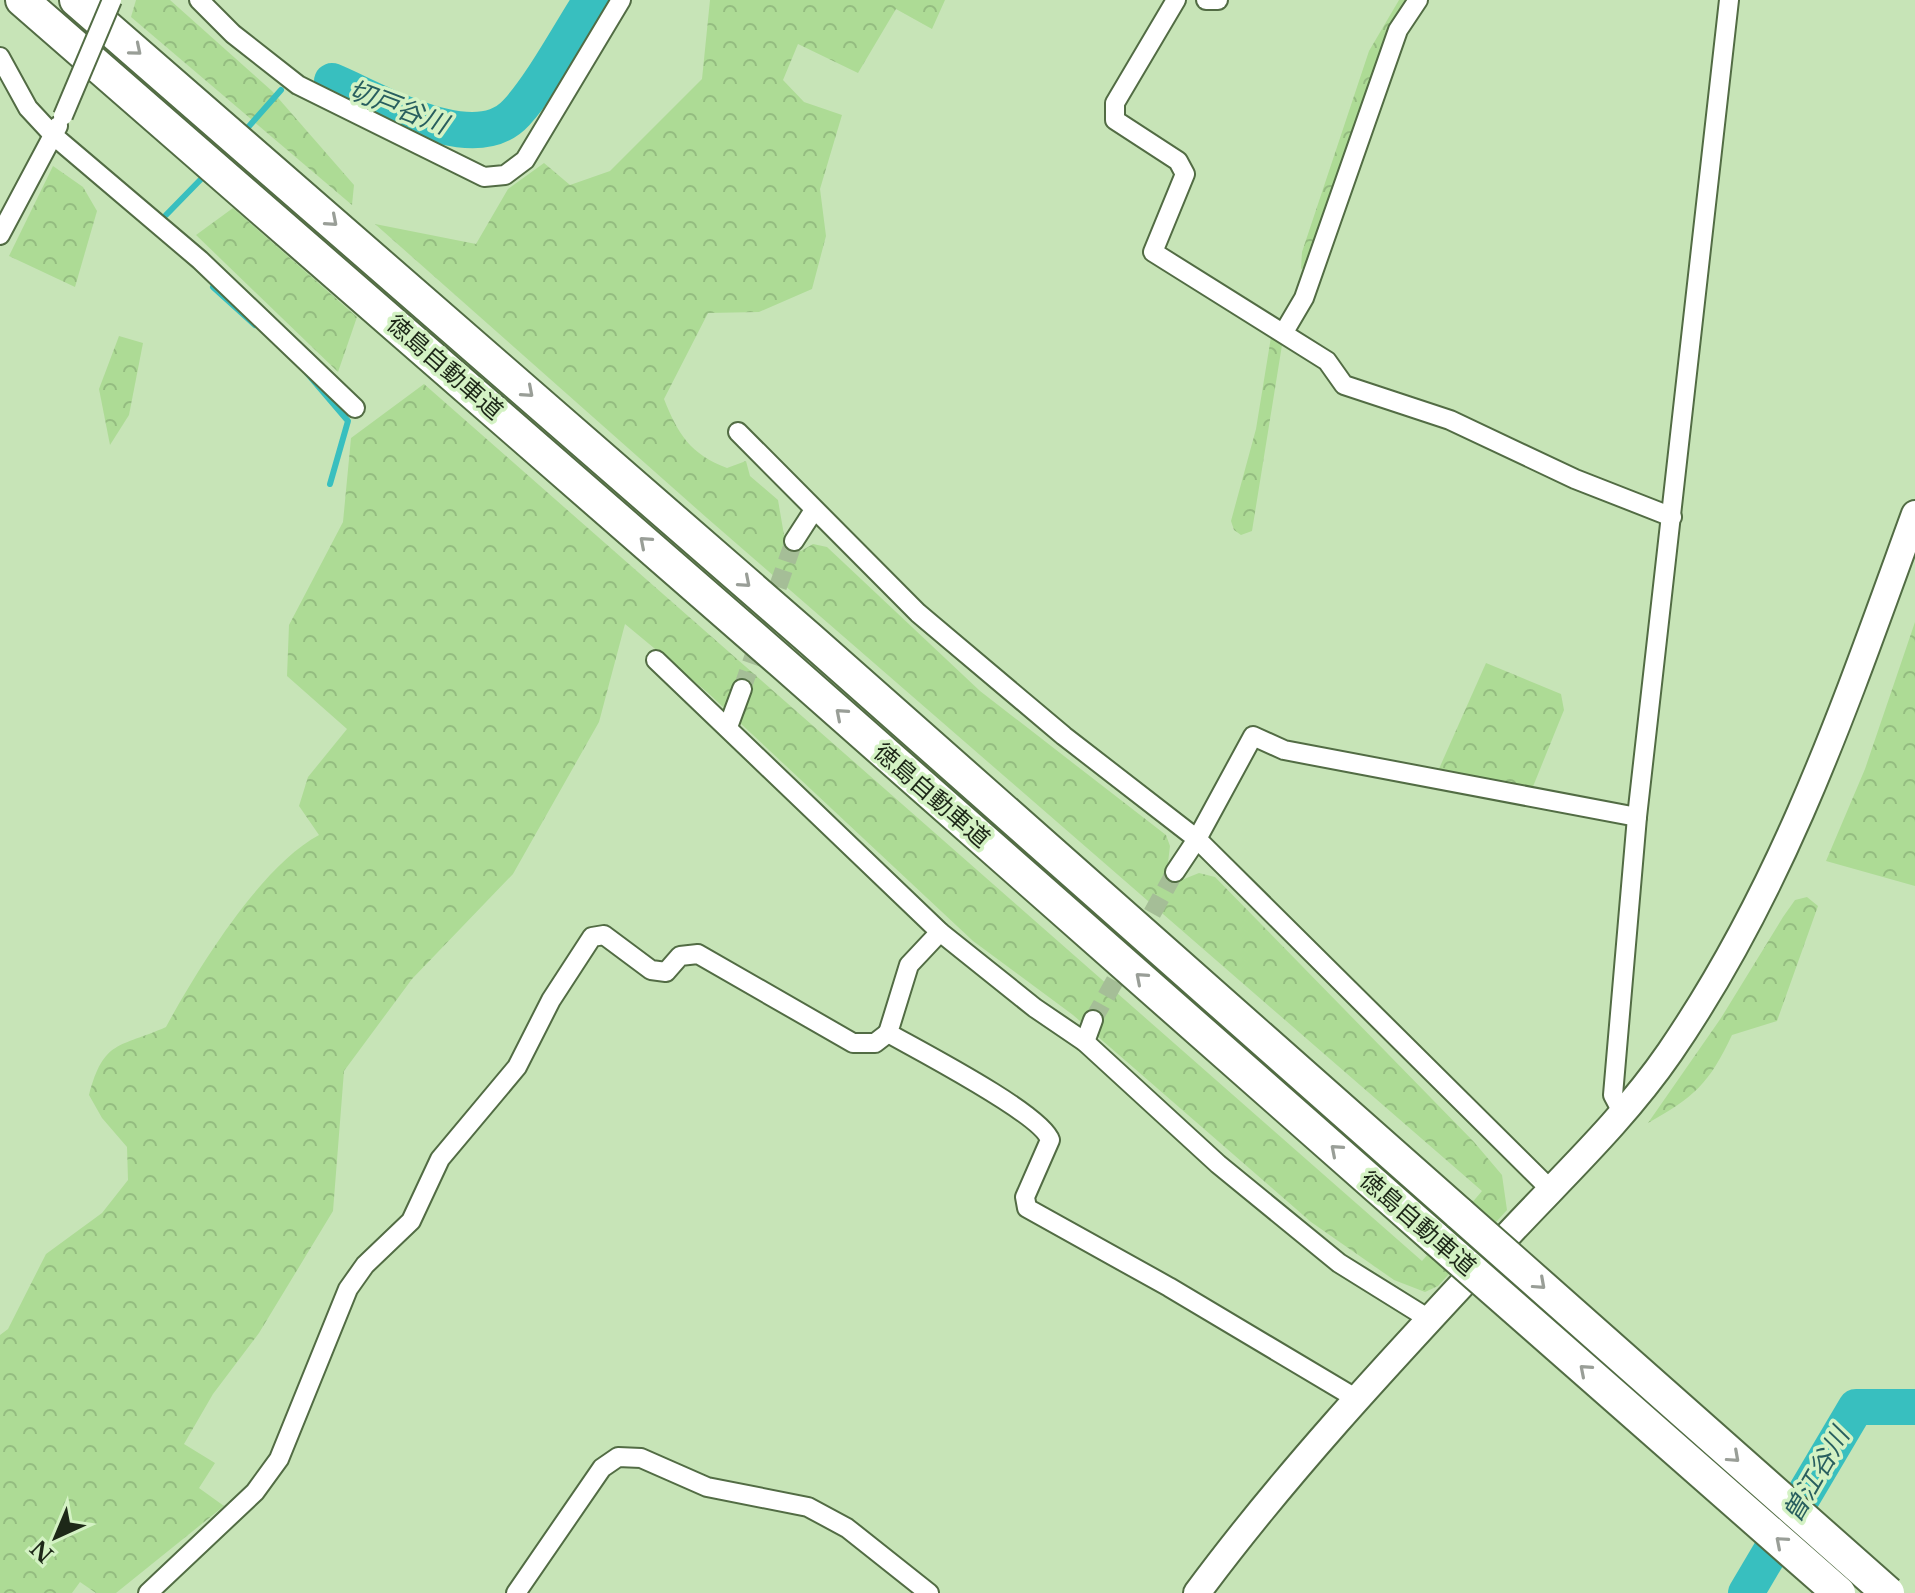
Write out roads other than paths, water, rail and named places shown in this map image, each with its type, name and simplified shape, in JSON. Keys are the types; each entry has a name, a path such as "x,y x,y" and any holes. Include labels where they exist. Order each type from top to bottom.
{"highway":[{"name":"徳島自動車道","path":"22,0 784,664 1839,1593"},
{"name":"徳島自動車道","path":"76,0 809,638 1888,1593"}],"street":[{"path":"0,235 54,136 112,0"},
{"path":"199,0 233,34 298,85 484,177 505,175 525,160 621,0"},
{"path":"1176,0 1115,103 1115,120 1178,161 1185,174 1153,252 1327,361 1344,385 1450,420 1575,479 1672,517"},
{"path":"1206,0 1218,0"},
{"path":"1284,332 1304,298 1398,30 1418,0"},
{"path":"1622,1112 1613,1095 1637,817 1729,0"},
{"path":"0,57 28,108 54,136 200,260 355,408"},
{"path":"738,432 918,613 1064,736 1197,839 1550,1189"},
{"path":"794,541 814,510"},
{"path":"1197,1593 1357,1399 1622,1112 1669,1054 1723,968 1784,853 1826,760 1915,514"},
{"path":"656,660 940,932 1035,1008 1085,1042 1218,1164 1339,1263 1429,1319"},
{"path":"728,727 742,689"},
{"path":"1175,872 1197,839 1253,736 1284,750 1637,817"},
{"path":"148,1593 255,1492 279,1459 348,1289 365,1265 411,1221 440,1159 517,1067 551,1000 592,937 604,935 651,970 666,972 680,956 698,954 853,1043 875,1043 888,1033 909,965 940,932"},
{"path":"1085,1042 1093,1020"},
{"path":"888,1033 997,1096 1047,1131 1050,1140 1025,1197 1027,1208 1169,1287 1357,1399"},
{"path":"516,1593 602,1468 618,1457 641,1458 707,1487 808,1507 847,1528 929,1593"}],"waterway":[{"name":"切戸谷川","path":"332,81 399,112 451,128 476,130 498,126 516,113 536,88 591,0"},
{"path":"243,133 281,90"},
{"path":"166,215 206,174"},
{"path":"213,287 255,325"},
{"path":"307,373 348,421 330,484"},
{"name":"曽江谷川","path":"1746,1593 1856,1407 1915,1407"}],"tunnel":[{"path":"742,689 794,541"},
{"path":"1139,937 1175,872"},
{"path":"1093,1020 1127,959"}]}
